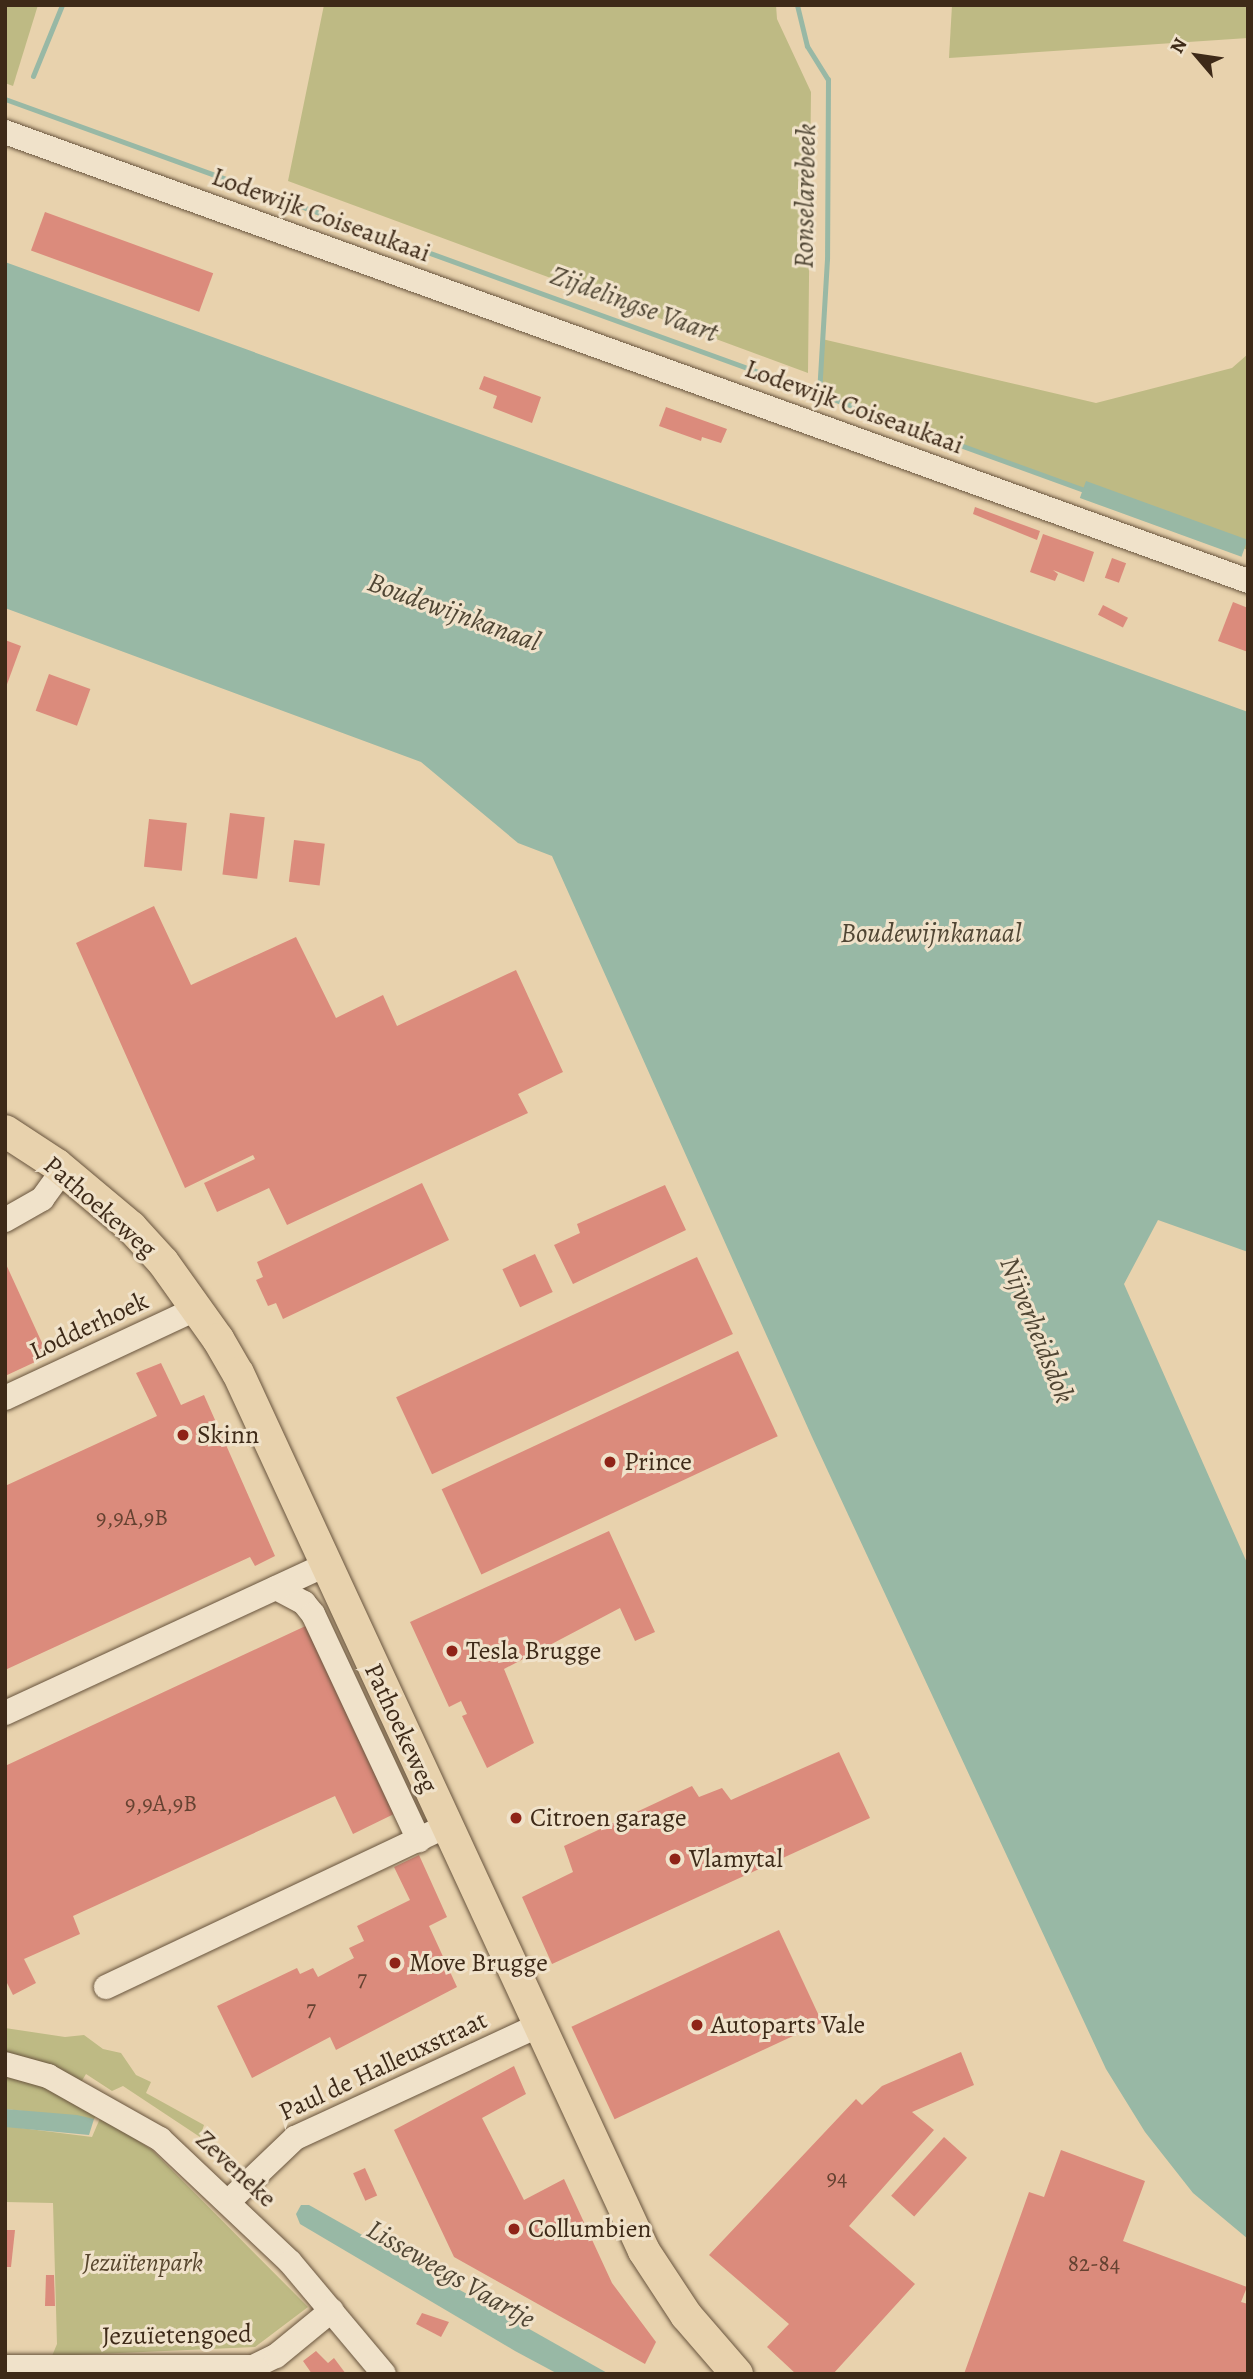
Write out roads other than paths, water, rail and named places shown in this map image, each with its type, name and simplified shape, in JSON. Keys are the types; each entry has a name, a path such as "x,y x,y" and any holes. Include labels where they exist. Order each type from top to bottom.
{"main road":[{"name":"Pathoekeweg","path":"5,1131 63,1170 131,1227 198,1308 238,1374 644,2251 686,2315 737,2374"}],"street":[{"name":"Lodewijk Coiseaukaai","path":"5,132 1248,582"},
{"path":"5,1220 36,1205 63,1170"},
{"name":"Lodderhoek","path":"5,1398 198,1308"},
{"path":"5,1713 326,1565"},
{"path":"276,1588 304,1603 313,1614 419,1840"},
{"path":"106,1987 447,1826"},
{"name":"Paul de Halleuxstraat","path":"228,2202 295,2138 540,2025"},
{"name":"Zeveneke","path":"5,2064 48,2076 160,2139 228,2202 332,2310 384,2374"},
{"name":"Jezuïetengoed","path":"5,2367 253,2367 276,2356 332,2310"}],"water":[{"name":"Boudewijnkanaal","path":"5,262 1248,712 1248,1252 1158,1220 1124,1284 1248,1565 1248,2239 1193,2193 1145,2132 1106,2069 812,1437 552,856 518,843 421,762 5,608"},
{"path":"1086,481 1248,540 1241,557 1080,498"},
{"path":"5,2109 94,2119 89,2135 5,2127"},
{"path":"301,2205 309,2205 609,2374 558,2374 515,2351 300,2224 296,2214"}],"waterway":[{"path":"33,76 62,5"},
{"name":"Ronselarebeek","path":"797,5 807,46 828,79 827,259 819,394"},
{"name":"Zijdelingse Vaart","path":"5,99 1087,491"}],"place":[{"name":"Skinn","path":"183,1435"},
{"name":"Prince","path":"610,1462"},
{"name":"Tesla Brugge","path":"452,1651"},
{"name":"Citroen garage","path":"516,1818"},
{"name":"Vlamytal","path":"675,1859"},
{"name":"Move Brugge","path":"395,1963"},
{"name":"Autoparts Vale","path":"697,2025"},
{"name":"Collumbien","path":"514,2229"}],"water label":[{"name":"Nijverheidsdok","path":"1037,1330"},
{"name":"Lisseweegs Vaartje","path":"451,2274"}],"park label":[{"name":"Jezuïtenpark","path":"143,2263"}]}
